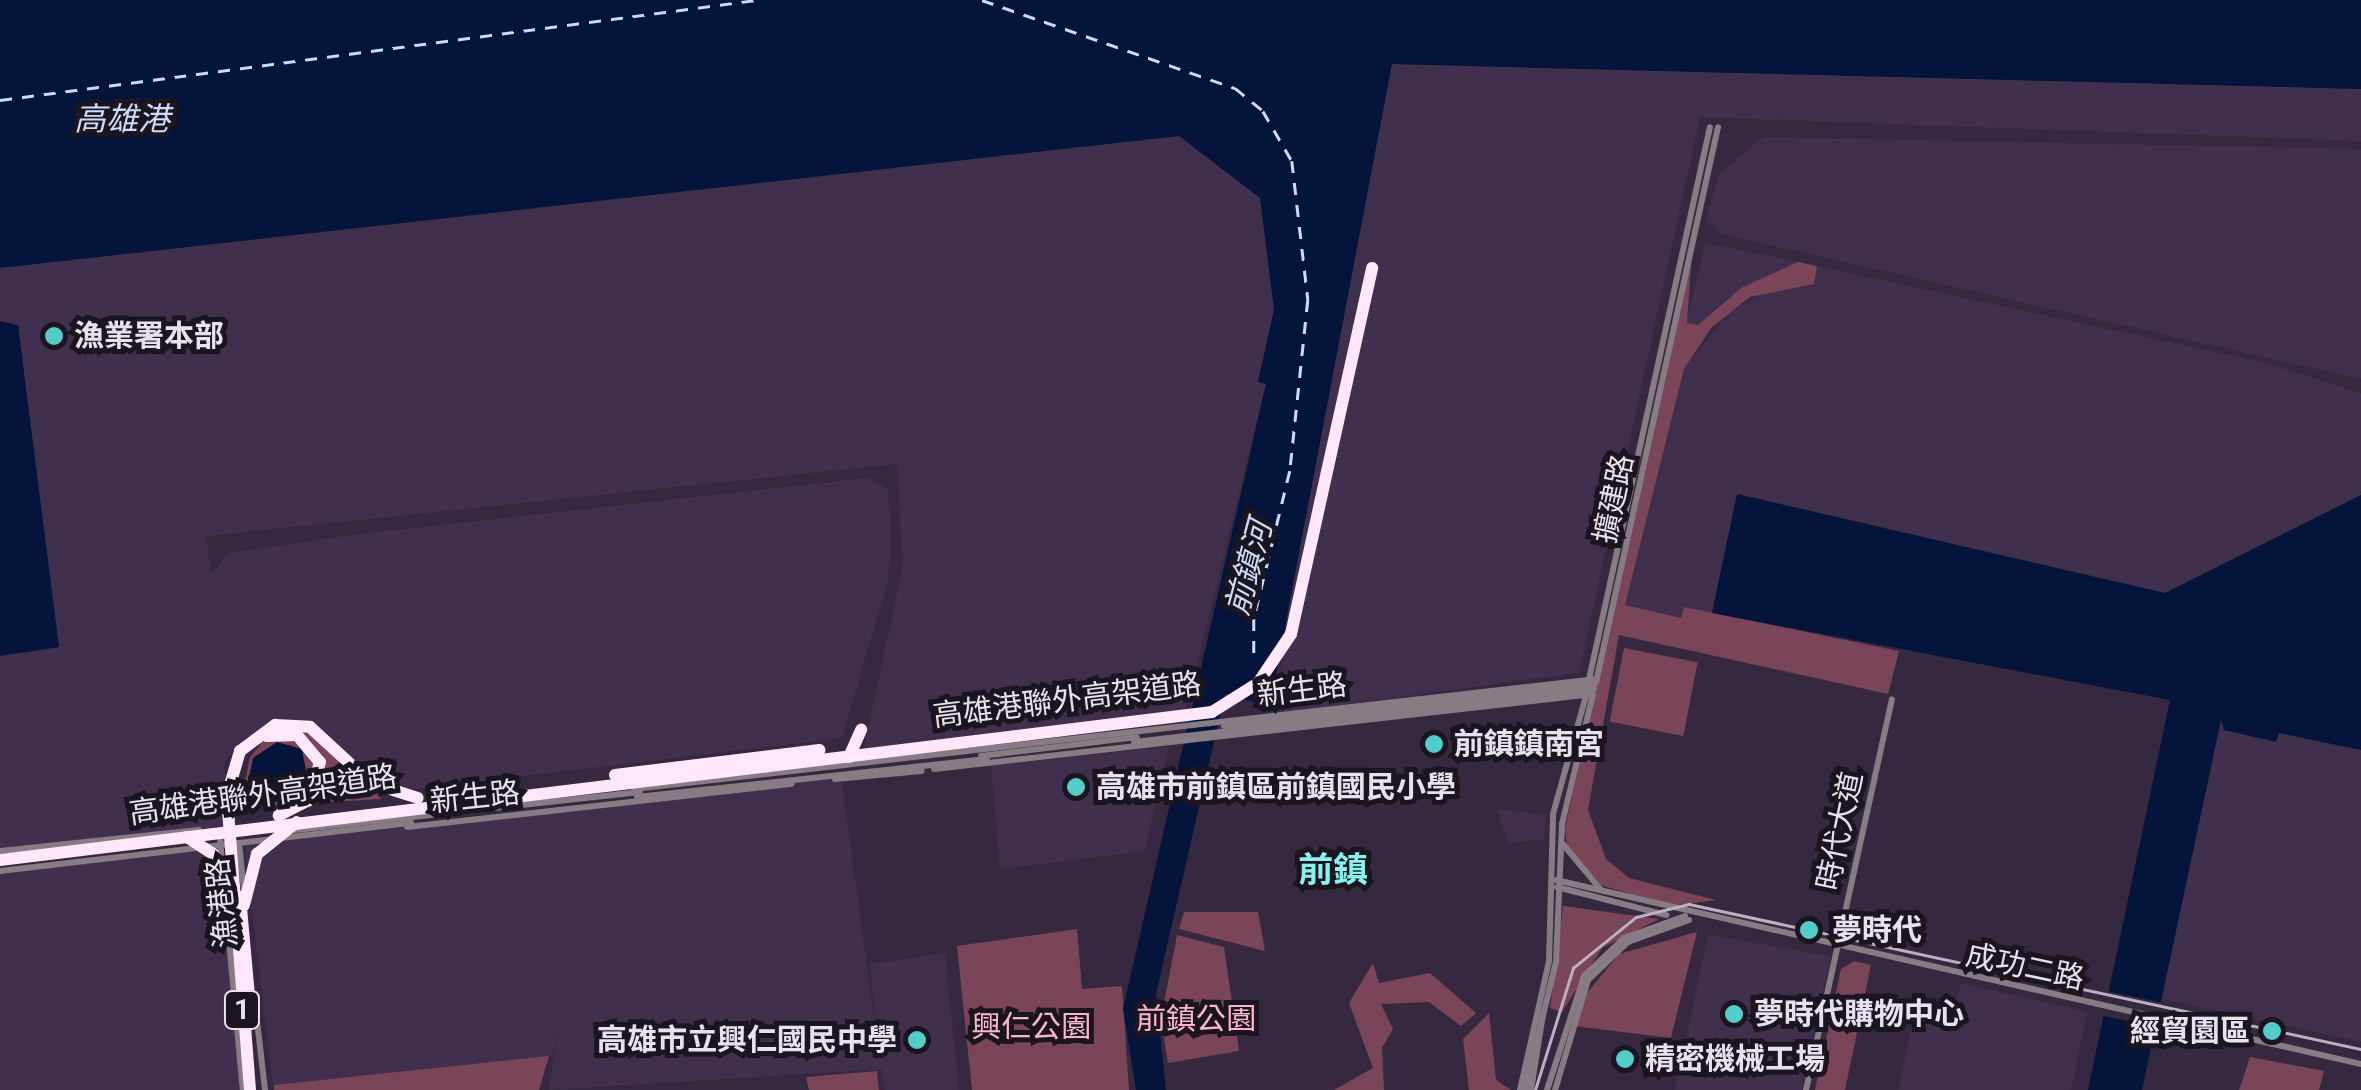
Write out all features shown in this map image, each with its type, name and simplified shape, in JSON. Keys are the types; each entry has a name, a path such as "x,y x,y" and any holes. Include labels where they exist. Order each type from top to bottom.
{"highway":[{"name":"高雄港聯外高架道路","path":"0,863 169,844 317,816 608,780 1181,717 1240,694 1290,626 1364,295"},
{"path":"238,932 226,795 240,750 259,732 310,727 371,783 418,798"},
{"path":"728,766 844,760 860,730"},
{"path":"238,932 233,793 251,747 278,732 312,746 320,762 309,800 278,815"},
{"path":"608,780 728,766 819,750"},
{"name":"高雄港聯外高架道路","path":"0,863 278,815 608,780"},
{"path":"238,932 257,854 277,833 317,816"},
{"path":"169,844 213,854 238,932"},
{"name":"1","path":"238,932 246,1090"},
{"name":"1","path":"238,932 261,1090"}],"street":[{"name":"擴建路","path":"1539,1013 1559,885 1560,838 1714,127"},
{"name":"擴建路","path":"1539,1013 1552,932 1546,876 1591,687"},
{"name":"新生路","path":"169,844 222,841 239,845 715,786 1591,687"},
{"name":"時代大道","path":"1806,1090 1892,699"},
{"name":"新生路","path":"0,863 238,832 715,786 1221,729"},
{"name":"新生路","path":"0,863 222,841 238,832"},
{"name":"漁港路","path":"238,832 261,1090"},
{"path":"1560,838 1580,874 1614,896"},
{"name":"新生路","path":"0,863 222,841"},
{"name":"漁港路","path":"222,841 246,1090"},
{"path":"1546,876 1559,885 1677,918 1690,918"},
{"name":"成功二路","path":"1559,885 1690,918 2361,1064"},
{"path":"1547,1090 1584,976 1624,938 1677,918"},
{"path":"1555,1090 1588,980 1628,942 1690,918"},
{"path":"1523,1090 1539,1013"},
{"path":"1523,1090 1539,1013"}],"shaded area":[{"path":"1392,64 2361,89 2361,141 1700,117 1579,673 1273,714 1290,619 1281,617"},
{"path":"1180,136 1261,198 1274,310 1258,381 1266,383 1185,714 863,753 903,565 897,464 206,536 211,574 228,553 359,534 868,478 888,490 891,537 888,580 842,738 414,789 377,788 263,732 244,738 224,762 228,829 0,857 0,656 59,647 17,325 0,326 0,268"},
{"path":"1764,137 2361,149 2361,379 1721,234 1706,220 1719,174"},
{"path":"1705,245 1798,262 1725,299 1699,325 1686,323"},
{"path":"1817,266 2266,363 2361,393 2361,495 2165,593 1738,494 1712,613 1684,607 1681,618 1624,605 1684,369 1728,313 1770,290 1814,283"},
{"path":"2221,720 2361,750 2361,1042 2162,999"},
{"name":"高雄市前鎮區前鎮國民小學","path":"1169,747 1144,851 1000,869 991,766"},
{"path":"841,778 878,1046 870,964 945,953 959,1090 885,1090 882,1069 549,1090 557,1035 552,1056 273,1085 244,845"},
{"path":"1497,809 1546,815 1544,839 1508,843"},
{"path":"221,846 243,1090 0,1090 0,872"},
{"name":"夢時代購物中心","path":"1708,935 1831,956 1801,1090 1675,1090"},
{"path":"1961,983 2087,1012 2071,1090 1898,1090 1918,1001 1955,1009"}],"green space":[{"path":"1692,253 1687,323 1698,325 1741,288 1798,262 1817,266 1814,284 1750,297 1712,327 1684,369 1625,605 1681,618 1684,607 1899,651 1888,694 1619,635 1588,810 1606,859 1629,878 1716,900 1670,906 1594,883 1567,848 1565,828"},
{"path":"1624,648 1698,662 1683,736 1610,722"},
{"path":"300,728 328,743 381,799 240,807 250,757 266,738"},
{"path":"1563,906 1659,919 1602,948 1562,1012 1550,1008"},
{"name":"前鎮公園","path":"1184,912 1258,912 1265,951 1179,929"},
{"name":"興仁公園","path":"1077,929 1082,989 1122,986 1129,1090 972,1090 957,946"},
{"path":"1697,932 1671,1038 1574,1026 1583,998 1619,954"},
{"name":"前鎮公園","path":"1177,935 1224,947 1239,1051 1168,1063 1161,1019"},
{"path":"1854,961 1871,965 1845,1090 1815,1090 1841,969"},
{"path":"1373,963 1379,983 1430,973 1476,1013 1461,1026 1429,1002 1381,1004 1393,1029 1382,1048 1384,1090 1334,1090 1373,1068 1349,1003"},
{"path":"1489,1013 1496,1080 1511,1090 1469,1090 1463,1039"},
{"path":"549,1056 539,1090 274,1090 274,1085"},
{"path":"2250,1057 2324,1071 2319,1090 2239,1090"},
{"path":"877,1071 879,1090 809,1090 806,1077"}],"water":[{"name":"高雄港","path":"0,0 2361,0 2361,89 1392,64 1272,695 1269,706 1225,694 1156,994 1166,1090 1136,1090 1123,1009 1266,384 1258,382 1274,310 1260,198 1179,136 0,268"},
{"path":"0,321 18,325 59,647 0,656"},
{"path":"1737,494 2165,593 2361,495 2361,750 2279,733 2276,742 2224,730 2221,720 2142,1090 2088,1090 2170,700 1712,613"},
{"path":"277,742 302,749 308,782 295,796 244,803 253,758"}],"pier":[{"path":"2107,991 2163,1003 2158,1027 2102,1015"}],"ferry route":[{"path":"0,100 757,0"},
{"path":"982,0 1235,88 1263,111 1292,161 1308,300 1290,471 1254,619 1254,662"}],"tram line":[{"path":"1535,1090 1573,968 1636,917 1689,904 2361,1049"}],"place":[{"name":"漁業署本部","path":"54,336"},
{"name":"前鎮鎮南宮","path":"1434,744"},
{"name":"高雄市前鎮區前鎮國民小學","path":"1076,787"},
{"name":"夢時代","path":"1809,930"},
{"name":"夢時代購物中心","path":"1734,1014"},
{"name":"經貿園區","path":"2272,1031"},
{"name":"高雄市立興仁國民中學","path":"917,1040"},
{"name":"精密機械工場","path":"1625,1059"}],"district":[{"name":"前鎮","path":"1333,871"}],"water label":[{"name":"前鎮河","path":"1249,568"}]}
